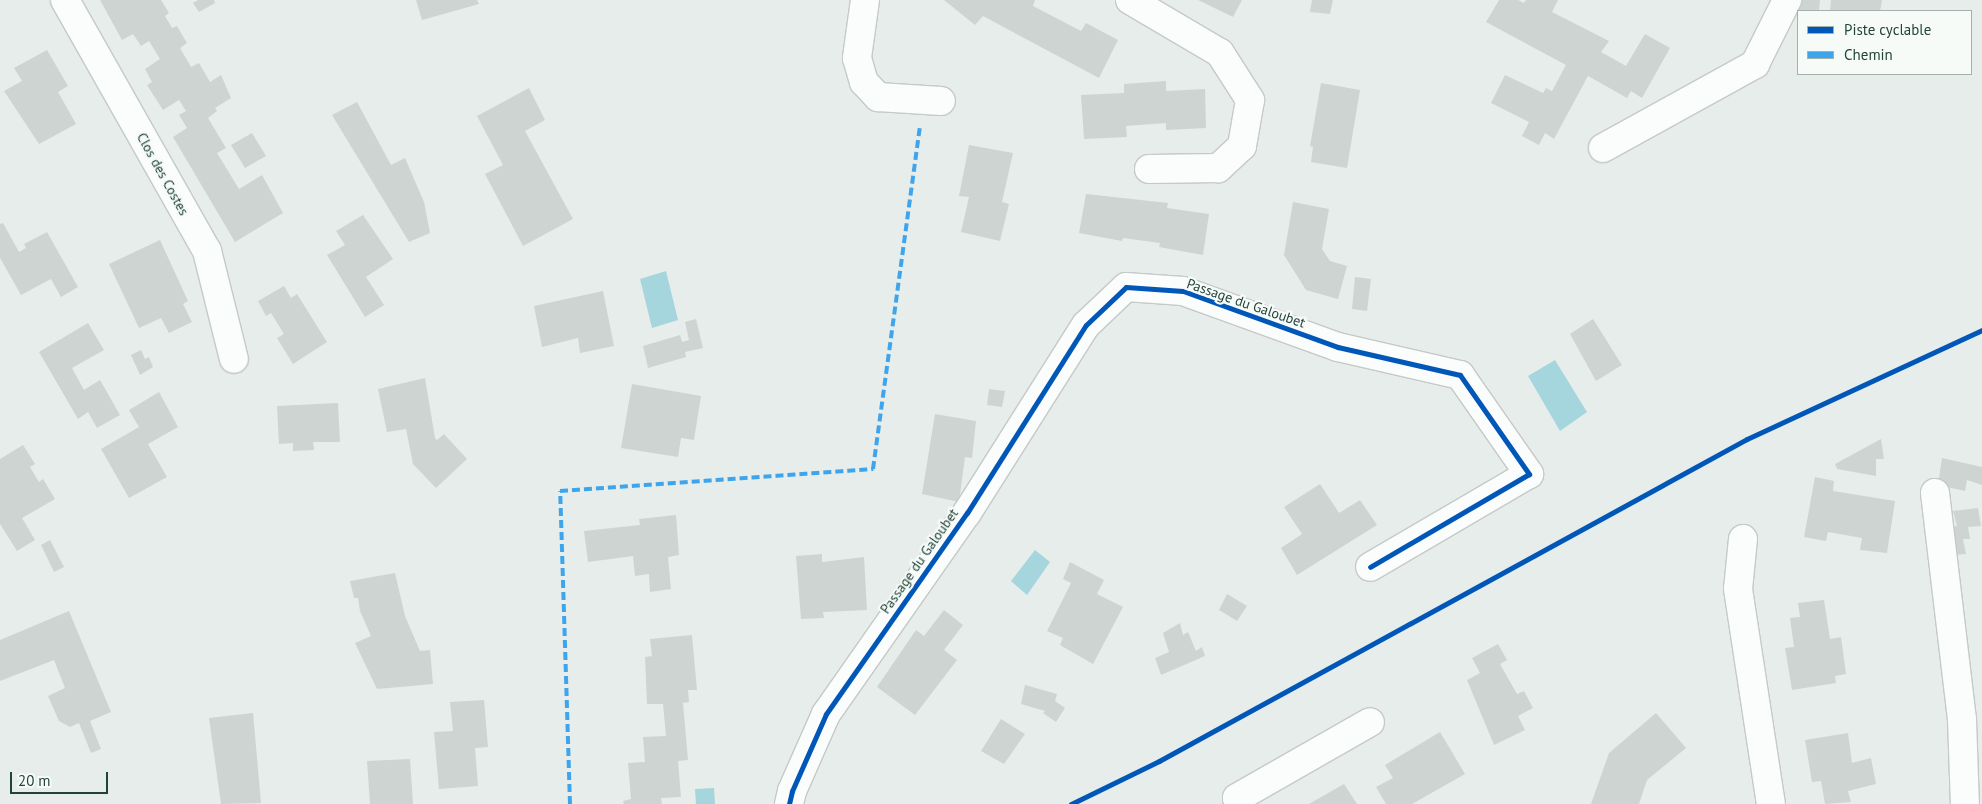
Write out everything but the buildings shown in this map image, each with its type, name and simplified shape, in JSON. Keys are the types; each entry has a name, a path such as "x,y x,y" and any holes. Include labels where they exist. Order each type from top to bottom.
{"street":[{"name":"Clos des Costes","path":"65,0 207,251 234,359"},
{"path":"865,0 857,58 864,82 878,97 942,101"},
{"path":"1130,0 1220,53 1250,100 1242,146 1218,168 1149,169"},
{"path":"1603,148 1756,64 1787,0"},
{"name":"Passage du Galoubet","path":"790,804 792,791 826,714 967,513 1086,325 1126,288 1183,291 1338,347 1460,375 1529,474 1370,567"},
{"path":"1936,493 1962,720 1965,804"},
{"path":"1743,539 1738,589 1771,804"},
{"path":"1235,802 1370,722"}],"water":[{"path":"666,271 678,320 652,328 640,279"},
{"path":"1555,360 1587,412 1560,431 1528,376"},
{"path":"1035,550 1050,562 1027,595 1011,581"},
{"path":"714,788 715,804 696,804 695,789"}],"marked path":[{"path":"570,804 560,491 873,469 920,127"}],"cycle path":[{"path":"789,804 792,791 826,714 967,513 1086,325 1126,287 1183,291 1338,347 1460,375 1529,474 1370,567"},
{"path":"1071,804 1159,761 1747,439 1982,330"}]}
